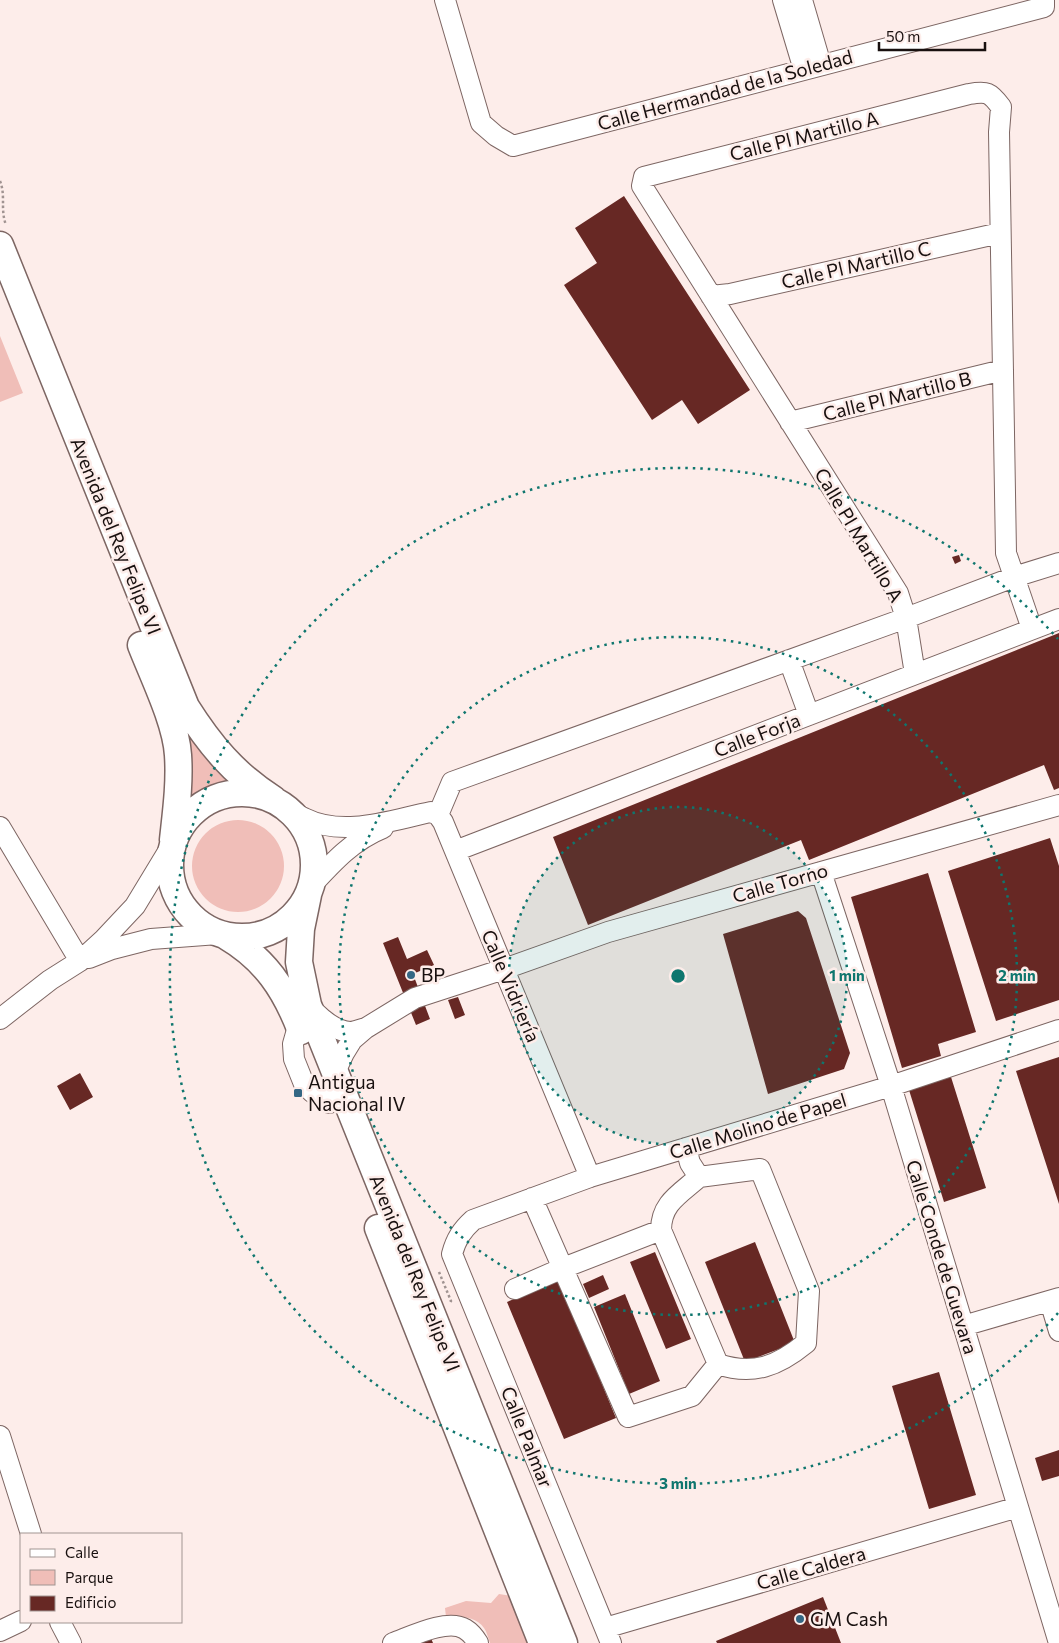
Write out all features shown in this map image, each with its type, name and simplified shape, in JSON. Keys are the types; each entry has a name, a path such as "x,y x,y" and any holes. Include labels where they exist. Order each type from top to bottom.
{"main road":[{"name":"Avenida del Rey Felipe VI","path":"5,239 186,707 199,727 234,769 251,785 280,803"},
{"name":"Avenida del Rey Felipe VI","path":"0,291 57,430 167,711 178,754 177,795 172,843"},
{"path":"250,792 280,803 299,820 308,835 313,852 314,869 309,891 299,910 288,921 274,930 258,936 242,938 222,935 198,924 183,908 173,889 169,867 172,843 185,819 203,803 226,794 250,792"},
{"name":"Avenida del Rey Felipe VI","path":"309,891 301,928 299,962 303,1014 329,1103 421,1342 542,1643"},
{"name":"Avenida del Rey Felipe VI","path":"222,935 243,946 274,976 292,1005 303,1014 335,1072 564,1643"}],"street":[{"name":"Calle Hermandad de la Soledad","path":"445,0 481,123 496,136 512,146 812,67 1044,3"},
{"path":"783,0 812,67"},
{"path":"802,0 812,67"},
{"name":"Calle Pl Martillo A","path":"915,674 906,618 898,593 642,186 644,177 969,94 985,92 993,96 1001,107 998,132 1006,553 1032,629"},
{"name":"Calle Pl Martillo C","path":"711,296 730,294 1000,233"},
{"name":"Calle Pl Martillo B","path":"790,422 1003,370"},
{"name":"Calle Pl Martillo A","path":"438,815 452,782 1059,562"},
{"name":"Calle Forja","path":"455,851 1059,619"},
{"path":"788,660 809,715"},
{"path":"280,803 310,821 345,828 372,825 431,812 438,815"},
{"name":"Calle Torno","path":"366,1028 415,998 504,970 608,932 1059,805"},
{"path":"309,891 348,847 372,832 417,815"},
{"name":"Calle Vidriería","path":"438,815 443,822 590,1178"},
{"path":"0,828 80,961"},
{"path":"80,961 134,906 172,843"},
{"name":"Calle Conde de Guevara","path":"822,872 891,1086 1059,1643"},
{"path":"0,1019 50,980 80,961 112,949 151,939 222,935"},
{"path":"303,1014 318,1016 334,1027 350,1032 366,1028"},
{"path":"335,1072 352,1040 366,1028"},
{"name":"Calle Molino de Papel","path":"462,1230 473,1220 590,1178 891,1086 1059,1030"},
{"path":"686,1148 690,1163 699,1177"},
{"path":"760,1169 809,1292 806,1343 795,1352 768,1367 734,1370 718,1364 661,1230 661,1220 665,1208 699,1177 760,1169"},
{"path":"532,1198 628,1417 692,1396 718,1364"},
{"name":"Calle Palmar","path":"462,1230 455,1242 452,1254 608,1636"},
{"path":"515,1289 661,1230"},
{"path":"963,1326 1054,1300 1059,1331"},
{"path":"0,1436 31,1533"},
{"path":"1003,1526 1018,1507"},
{"name":"Calle Caldera","path":"608,1636 1018,1507"},
{"path":"0,1631 20,1621"},
{"path":"60,1623 70,1643"},
{"path":"393,1643 438,1627 450,1625 464,1628 478,1643"}],"path":[{"path":"0,181 3,188 2,215 5,239"}],"green space":[{"path":"0,336 23,393 0,402"},
{"path":"196,737 234,783 207,789 185,800 183,741"},
{"path":"238,820 256,823 271,833 281,848 284,866 281,884 271,899 256,909 238,912 220,909 205,899 195,884 192,866 195,848 205,833 220,823"},
{"path":"499,1594 511,1596 528,1643 490,1643 485,1630 476,1621 461,1617 446,1617 445,1608 466,1601 491,1603"}],"building":[{"path":"624,196 750,390 698,424 682,400 652,420 564,285 597,263 575,228"},
{"path":"959,555 961,561 955,564 952,557"},
{"path":"1059,633 1059,788 1054,790 1044,765 809,860 801,840 588,925 553,837"},
{"path":"1050,838 1059,866 1059,1000 996,1021 948,871"},
{"path":"928,873 976,1032 938,1044 941,1056 902,1068 851,897"},
{"path":"798,911 806,918 850,1053 844,1069 768,1094 723,934"},
{"path":"398,937 407,959 427,950 434,965 413,974 430,1019 416,1025 383,943"},
{"path":"458,997 465,1015 455,1019 448,1000"},
{"path":"1059,1057 1059,1204 1016,1071"},
{"path":"80,1073 93,1097 70,1110 57,1086"},
{"path":"951,1077 986,1188 944,1202 909,1090"},
{"path":"755,1242 795,1343 745,1362 705,1262"},
{"path":"655,1252 691,1339 666,1349 630,1262"},
{"path":"603,1275 609,1289 589,1298 583,1284"},
{"path":"559,1280 616,1418 564,1439 507,1302"},
{"path":"625,1294 660,1381 629,1394 594,1307"},
{"path":"939,1372 976,1495 929,1509 892,1386"},
{"path":"1059,1450 1059,1476 1042,1481 1035,1458"},
{"name":"GM Cash","path":"823,1597 841,1643 717,1643 716,1641"},
{"path":"430,1636 433,1643 412,1643"}],"place":[{"name":"BP","path":"411,975"},
{"name":"Antigua Nacional IV","path":"298,1093"},
{"name":"GM Cash","path":"800,1619"}]}
